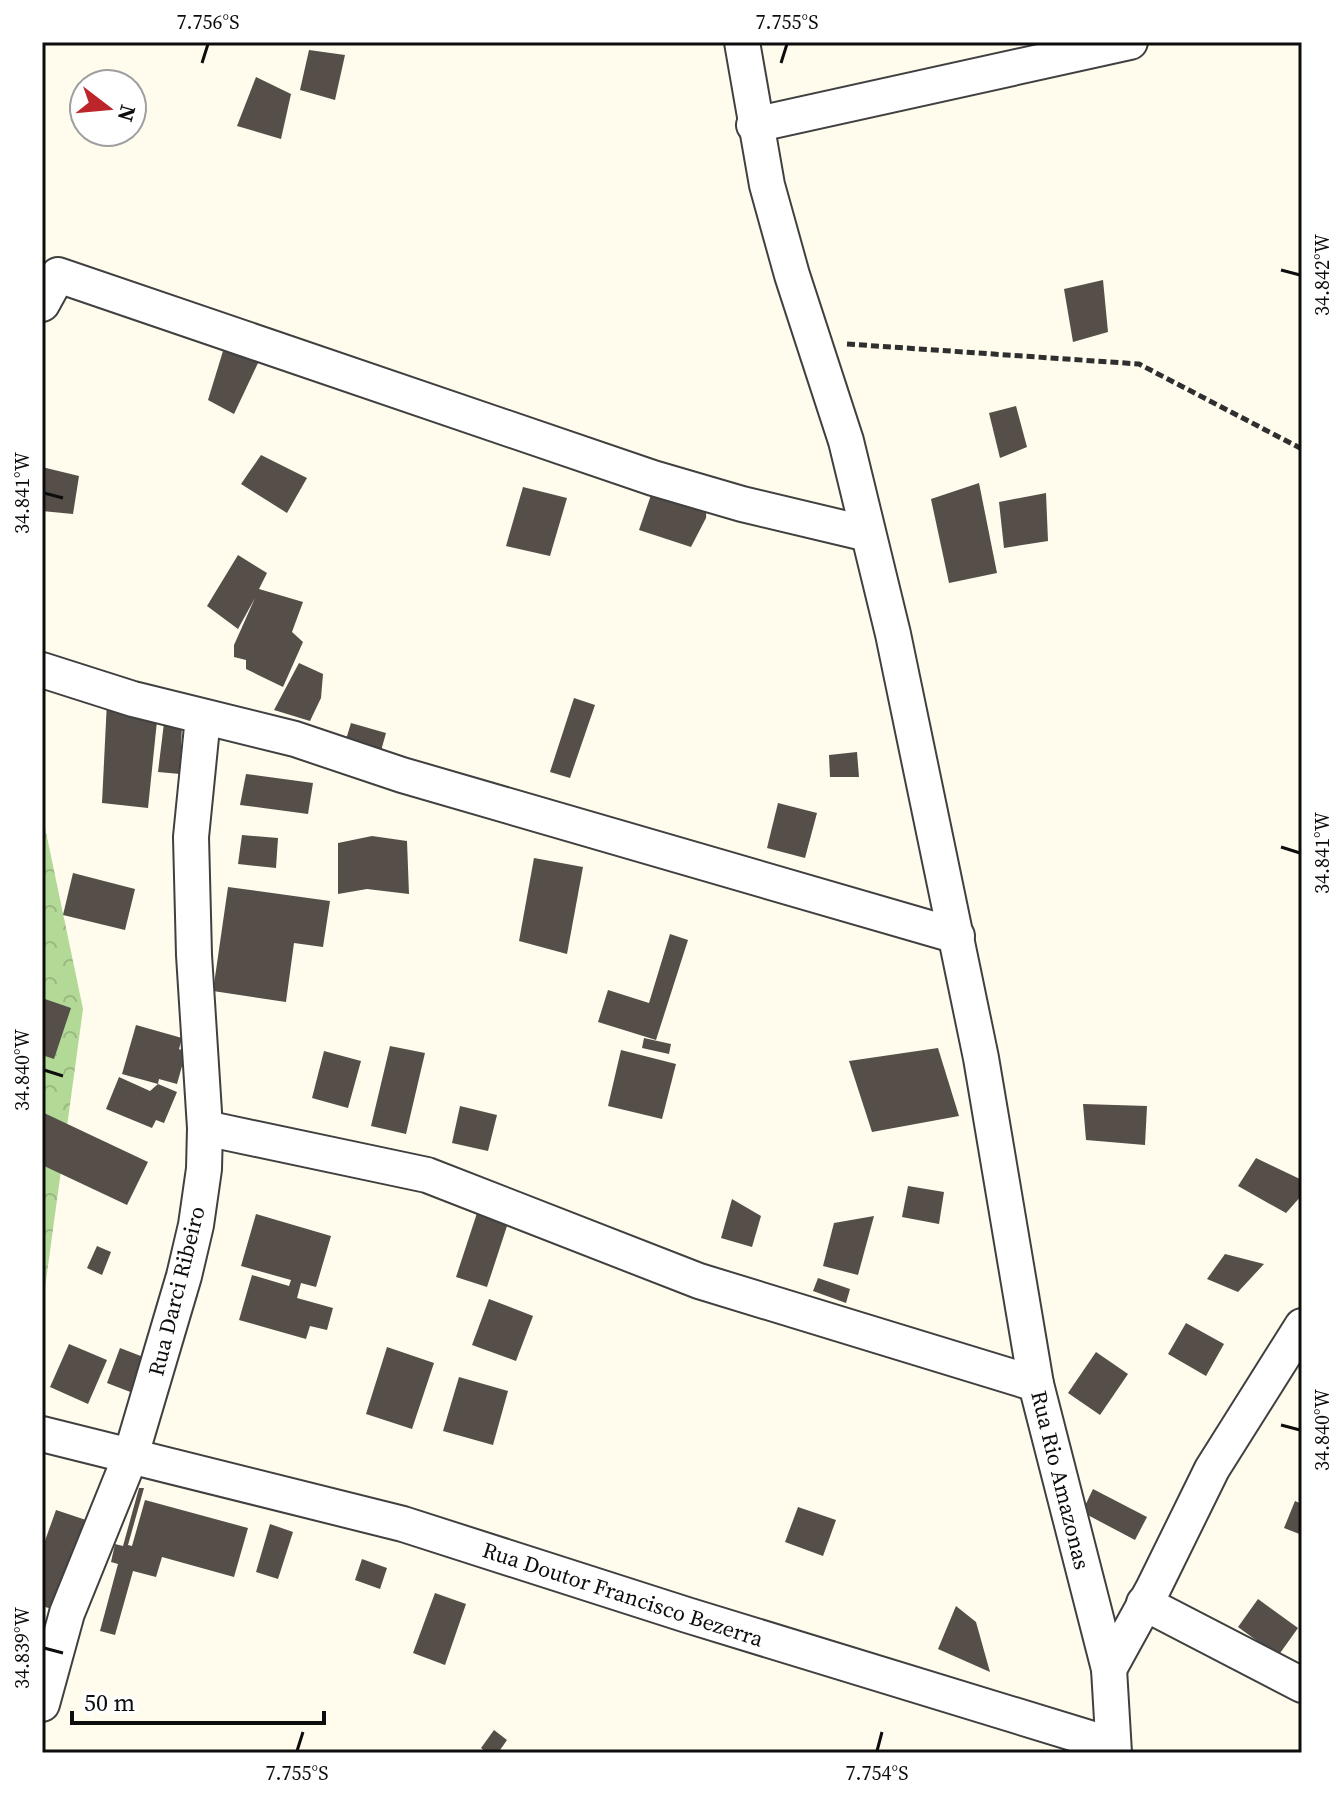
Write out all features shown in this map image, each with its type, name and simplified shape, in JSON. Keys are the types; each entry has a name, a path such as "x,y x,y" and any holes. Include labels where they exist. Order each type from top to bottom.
{"street":[{"name":"Rua Rio Amazonas","path":"742,42 754,125 767,185 846,441 893,634 957,936 1036,1384 1109,1669 1113,1749"},
{"path":"754,125 1130,42"},
{"path":"42,304 58,275 653,478 742,504 868,534"},
{"path":"42,670 118,695 295,739 402,775 957,936"},
{"name":"Rua Darci Ribeiro","path":"42,1704 54,1610 131,1455 193,1237 204,1169 205,1128 194,955 191,837 203,717"},
{"path":"205,1128 427,1175 699,1281 1036,1384"},
{"path":"1109,1669 1212,1469 1302,1326"},
{"name":"Rua Doutor Francisco Bezerra","path":"42,1434 403,1524 1113,1749"},
{"path":"1144,1603 1302,1685"}],"path":[{"path":"814,342 1139,364 1302,449"}],"green space":[{"path":"42,813 83,1009 42,1310"}],"building":[{"path":"309,50 345,55 335,100 300,90"},
{"path":"256,77 291,94 281,139 237,126"},
{"path":"1103,280 1108,332 1073,342 1064,289"},
{"path":"223,351 259,361 234,414 208,400"},
{"path":"1016,406 1027,447 1000,458 989,413"},
{"path":"261,455 307,478 287,513 241,484"},
{"path":"42,467 79,476 73,514 42,511"},
{"path":"979,483 997,573 949,583 931,499"},
{"path":"523,487 567,498 550,556 506,546"},
{"path":"1046,493 1048,541 1004,548 999,502"},
{"path":"651,495 707,499 706,518 691,547 639,530"},
{"path":"238,555 267,573 259,589 303,602 292,632 303,642 283,687 246,669 246,660 234,657 234,645 255,598 238,629 207,606"},
{"path":"299,663 323,674 321,698 310,721 274,710"},
{"path":"574,698 595,705 570,778 550,772"},
{"path":"107,701 157,721 148,808 102,803"},
{"path":"164,723 182,725 180,774 158,772"},
{"path":"351,723 386,733 379,758 343,749"},
{"path":"857,752 859,777 830,777 829,755"},
{"path":"246,774 313,783 308,814 240,805"},
{"path":"778,803 817,813 805,858 767,848"},
{"path":"242,835 278,838 276,868 238,864"},
{"path":"372,836 407,841 409,894 367,889 338,894 338,843"},
{"path":"534,858 583,867 567,954 519,941"},
{"path":"73,873 135,889 125,930 63,915"},
{"path":"228,887 330,901 323,947 294,943 286,1002 213,991"},
{"path":"670,934 688,940 656,1040 598,1022 608,990 649,1003"},
{"path":"42,998 71,1008 54,1059 42,1055"},
{"path":"136,1025 182,1038 179,1049 186,1052 177,1084 159,1079 158,1084 122,1074"},
{"path":"644,1038 671,1044 669,1054 642,1048"},
{"path":"390,1046 425,1053 406,1134 371,1126"},
{"path":"938,1048 959,1116 872,1132 849,1061"},
{"path":"621,1050 676,1064 662,1119 608,1106"},
{"path":"324,1051 361,1061 348,1108 312,1098"},
{"path":"119,1077 150,1091 158,1084 177,1092 164,1123 156,1120 152,1128 106,1109"},
{"path":"1083,1104 1147,1106 1145,1145 1086,1140"},
{"path":"460,1106 497,1115 488,1151 452,1143"},
{"path":"42,1112 148,1162 127,1205 42,1165"},
{"path":"1256,1158 1302,1180 1302,1195 1286,1213 1238,1186"},
{"path":"908,1186 944,1192 939,1224 902,1217"},
{"path":"732,1199 761,1216 752,1247 721,1238"},
{"path":"478,1210 509,1220 487,1287 456,1277"},
{"path":"256,1214 331,1236 316,1287 301,1283 297,1298 333,1308 327,1330 310,1326 306,1339 239,1320 252,1275 289,1286 291,1280 241,1266"},
{"path":"874,1216 858,1275 823,1266 834,1223"},
{"path":"97,1246 111,1252 102,1275 87,1268"},
{"path":"1225,1254 1264,1264 1238,1292 1207,1279"},
{"path":"818,1278 850,1289 846,1303 813,1291"},
{"path":"489,1299 533,1316 516,1361 472,1345"},
{"path":"1186,1323 1224,1344 1206,1376 1168,1354"},
{"path":"69,1344 107,1360 88,1404 50,1387"},
{"path":"387,1347 434,1363 412,1429 366,1414"},
{"path":"120,1348 146,1358 133,1393 107,1383"},
{"path":"1096,1352 1128,1374 1100,1415 1068,1393"},
{"path":"459,1377 508,1391 493,1445 443,1431"},
{"path":"139,1488 144,1488 128,1545 132,1546 145,1500 248,1528 234,1577 162,1557 156,1577 133,1571 115,1635 100,1631 118,1564 111,1562 115,1544 123,1546"},
{"path":"1093,1489 1147,1517 1135,1540 1082,1512"},
{"path":"1295,1501 1302,1504 1302,1535 1284,1528"},
{"path":"798,1507 836,1520 823,1556 785,1542"},
{"path":"56,1510 86,1520 55,1610 42,1606 42,1549"},
{"path":"270,1524 293,1532 278,1579 256,1572"},
{"path":"362,1559 387,1568 380,1589 355,1580"},
{"path":"435,1593 466,1604 445,1665 413,1653"},
{"path":"1258,1599 1298,1628 1278,1656 1238,1627"},
{"path":"956,1606 976,1622 990,1672 938,1649"},
{"path":"494,1730 507,1740 498,1753 487,1753 481,1748"}]}
